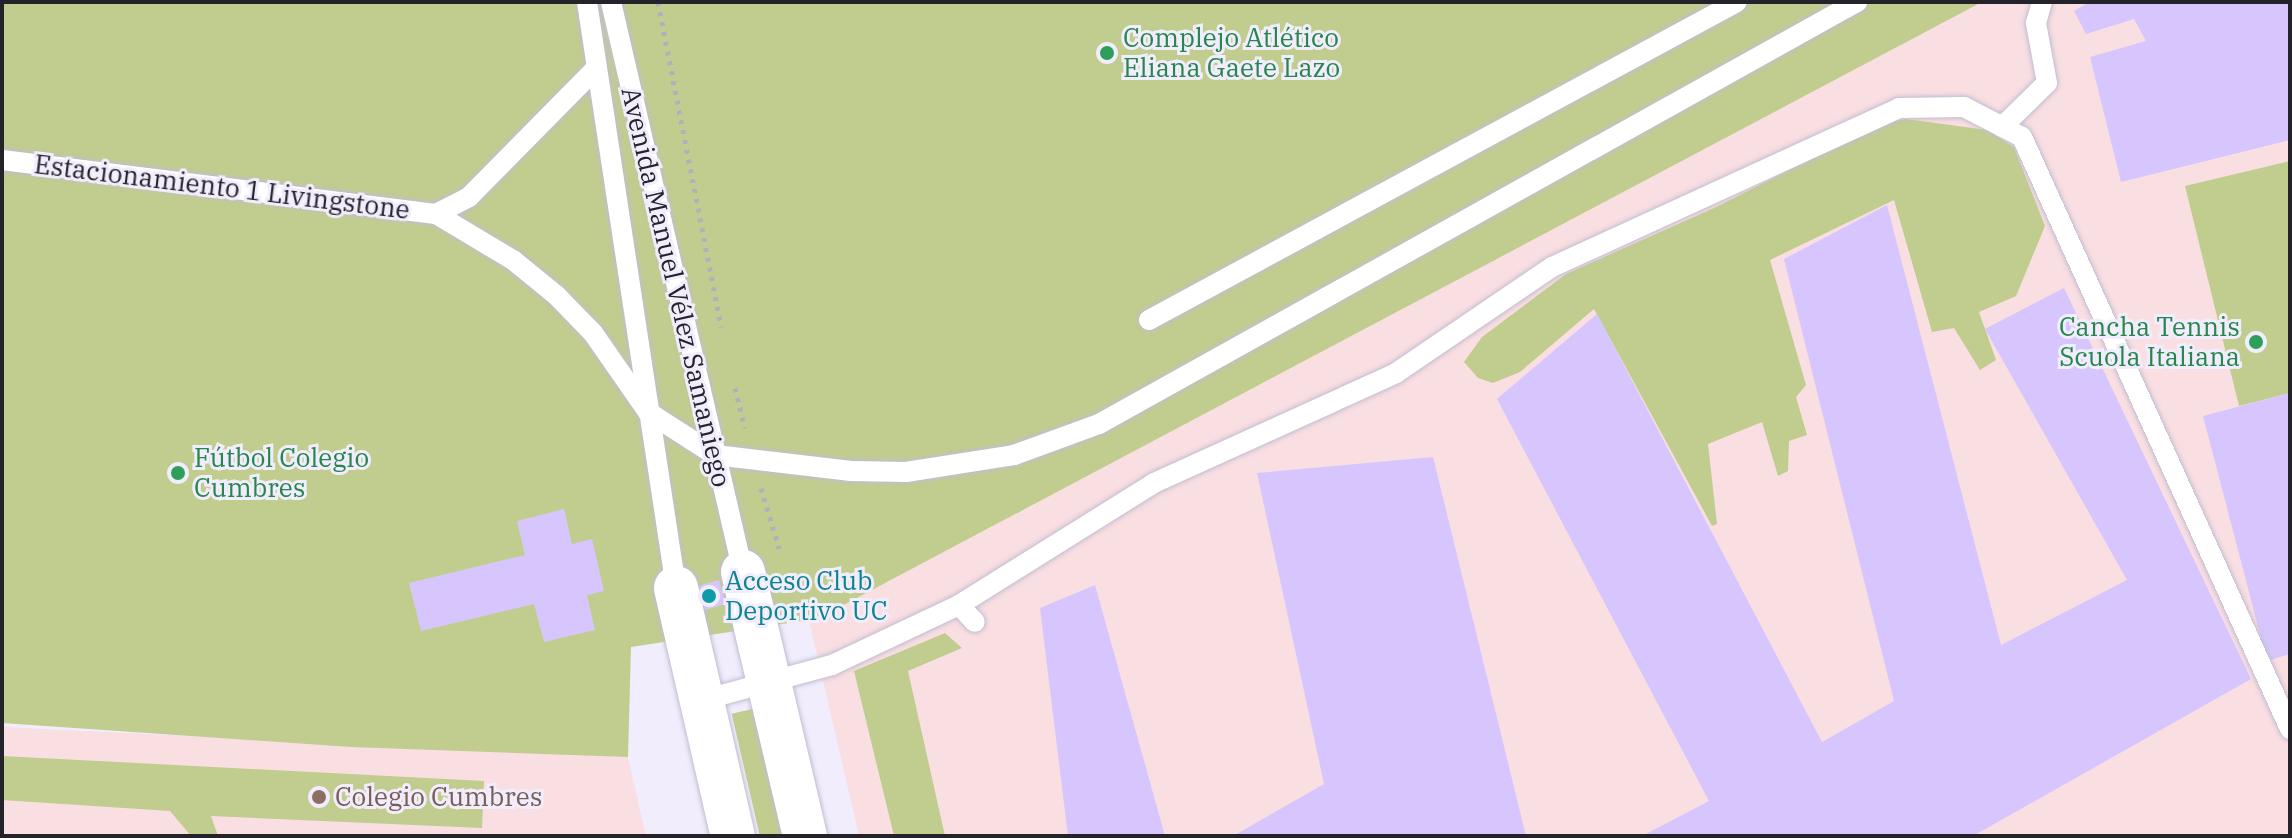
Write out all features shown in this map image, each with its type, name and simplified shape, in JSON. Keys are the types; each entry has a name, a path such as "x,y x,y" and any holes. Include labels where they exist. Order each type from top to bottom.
{"street":[{"path":"743,572 805,836"},
{"path":"674,579 729,820 793,786"}],"lane":[{"name":"Avenida Manuel Vélez Samaniego","path":"587,2 674,579"},
{"name":"Avenida Manuel Vélez Samaniego","path":"611,2 743,572"},
{"path":"1149,320 1737,2"},
{"path":"648,412 715,455 906,472 1014,455 1071,436 1857,2"},
{"path":"2002,127 2047,83 2036,23 2042,2"},
{"path":"436,214 469,197 597,67"},
{"path":"703,700 768,685 832,665 959,605 1154,483 1396,373 1552,267 1899,108 1964,107 2022,137 2290,729"},
{"name":"Estacionamiento 1 Livingstone","path":"2,160 436,214 513,260 556,295 593,333 648,412"},
{"path":"959,605 975,622"}],"path":[{"path":"658,2 723,340"},
{"path":"734,385 777,542"}],"shaded area":[{"path":"1982,2 2290,2 2290,836 859,836 809,620"},
{"name":"Colegio Cumbres","path":"2,727 628,757 646,836 2,836"}],"green space":[{"path":"2,2 1982,2 836,609 808,620 631,647 628,757 351,747 2,723"},
{"path":"1906,119 1987,130 2014,147 2045,226 2016,296 1979,312 1996,360 1980,370 1954,328 1932,332 1894,200 1770,260 1806,385 1796,397 1807,435 1789,441 1788,471 1778,476 1762,422 1708,444 1717,524 1712,526 1594,309 1520,372 1493,383 1478,378 1464,362 1482,337 1566,274 1714,208 1883,123"},
{"path":"2290,161 2290,393 2239,406 2185,186"},
{"path":"945,633 962,648 908,671 945,836 894,836 854,671"},
{"path":"757,708 786,836 760,836 732,714"},
{"path":"2,756 484,781 482,828 211,816 218,836 191,836 170,811 2,800"}],"building":[{"path":"2089,2 2290,2 2290,140 2121,182 2090,57 2146,41 2134,19 2086,34 2074,11"},
{"path":"1887,205 2001,645 2127,580 1985,329 2064,288 2251,679 1973,836 1642,836 1709,801 1497,399 1597,314 1822,742 1894,701 1784,259"},
{"path":"2290,393 2290,654 2267,661 2203,416"},
{"path":"1433,457 1526,836 1233,836 1324,784 1257,473"},
{"path":"564,509 572,544 592,539 604,591 587,595 595,630 544,642 534,604 421,631 409,583 525,555 517,521"},
{"name":"Acceso Club Deportivo UC","path":"719,580 726,604 699,612 692,588"},
{"path":"1095,585 1165,836 1068,836 1040,608"}],"place":[{"name":"Complejo Atlético Eliana Gaete Lazo","path":"1107,53"},
{"name":"Cancha Tennis Scuola Italiana","path":"2256,342"},
{"name":"Fútbol Colegio Cumbres","path":"178,473"},
{"name":"Acceso Club Deportivo UC","path":"709,596"},
{"name":"Colegio Cumbres","path":"319,797"}]}
